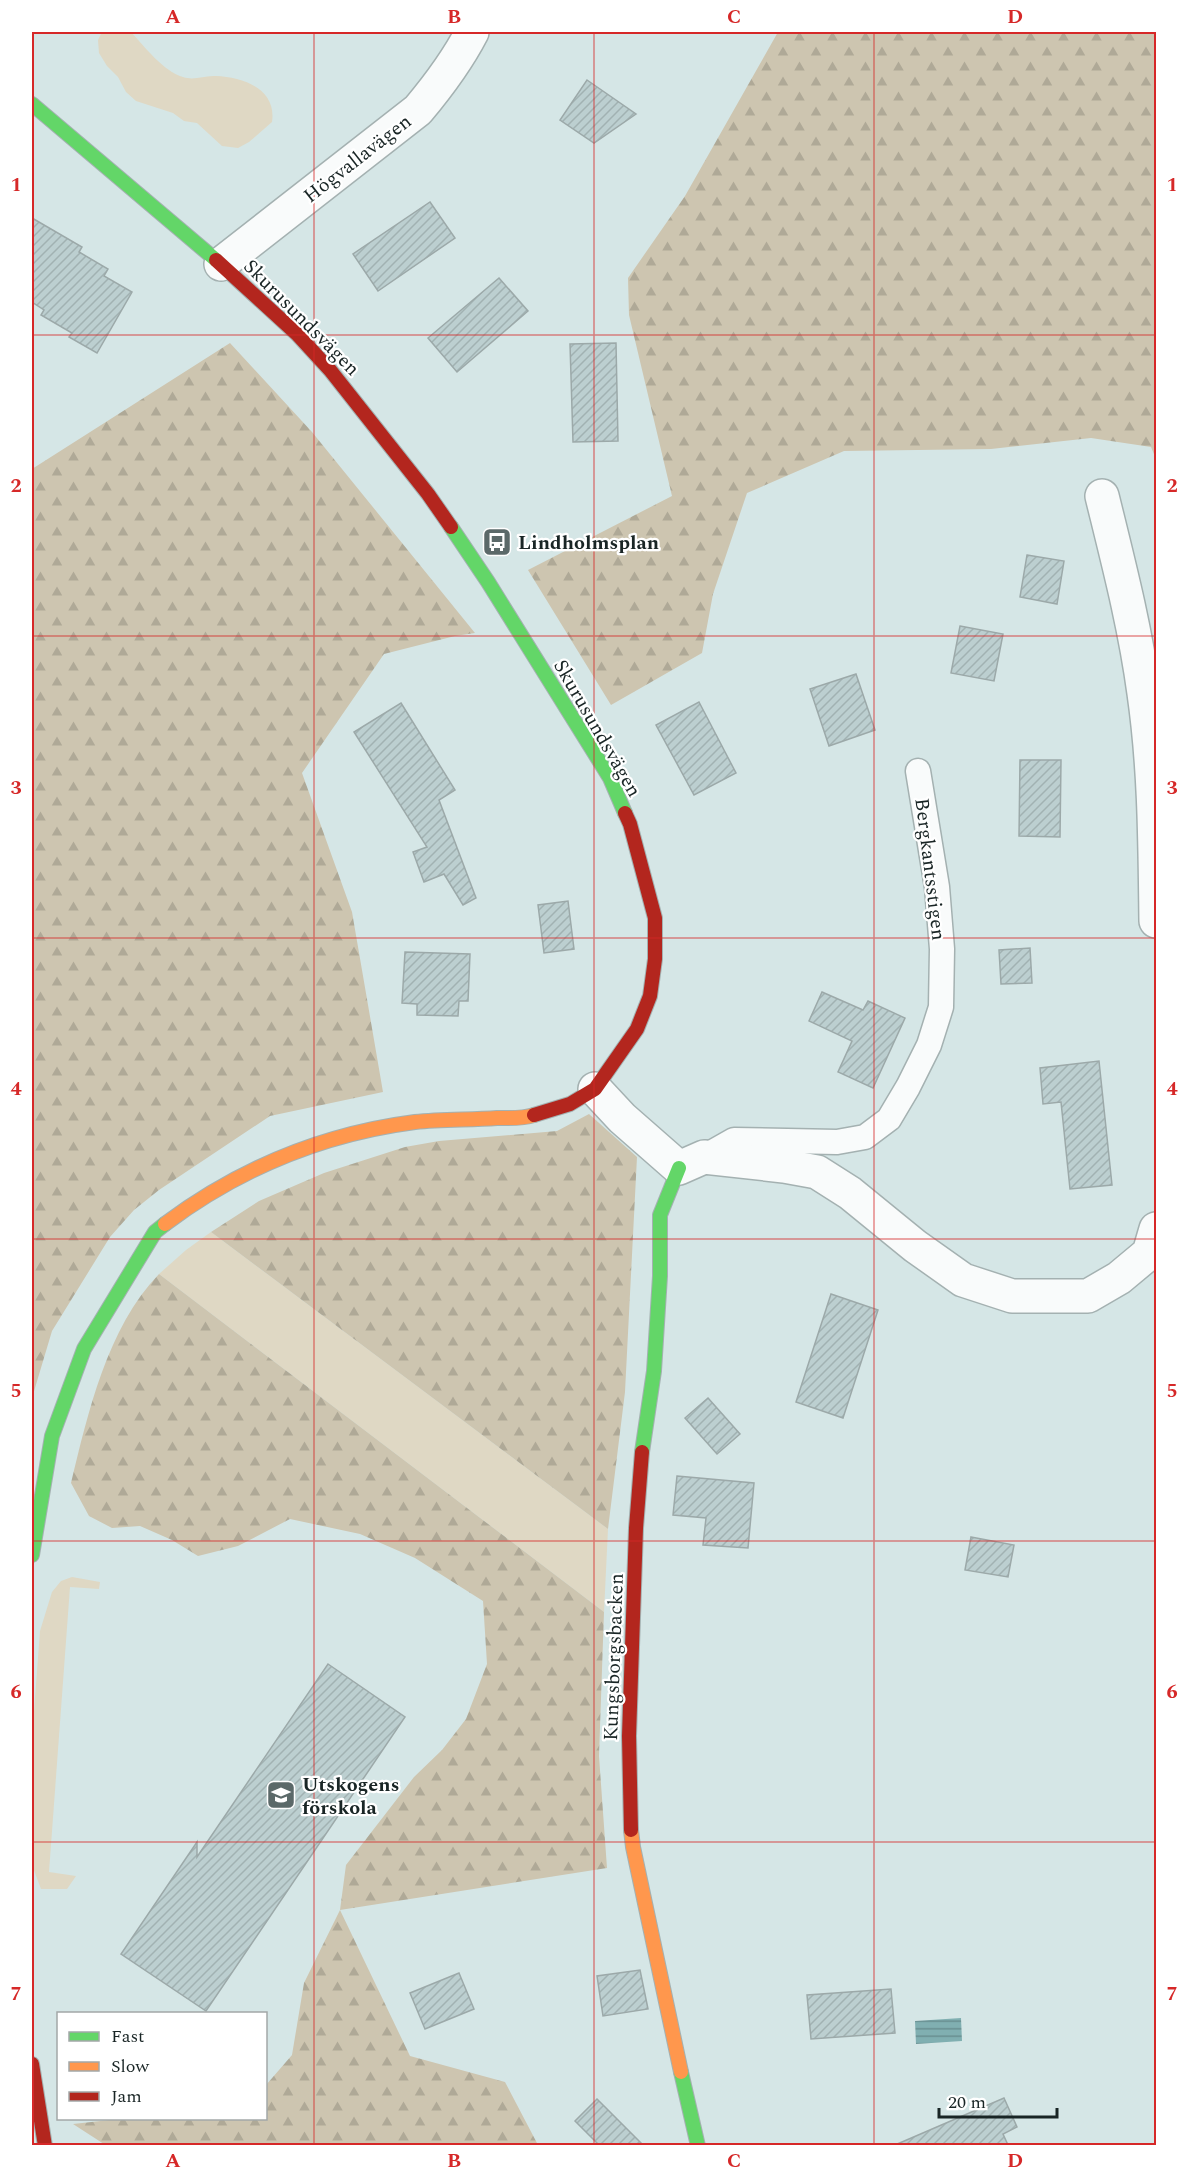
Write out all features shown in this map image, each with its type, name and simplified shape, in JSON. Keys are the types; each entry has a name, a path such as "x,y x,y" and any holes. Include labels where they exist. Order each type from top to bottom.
{"street":[{"name":"Högvallavägen","path":"221,264 418,110 442,82 472,32"},
{"name":"Skurusundsvägen","path":"32,104 221,264 297,334 330,370 428,494 488,582 610,778 630,824 655,918 656,959 650,996 636,1029 595,1089 570,1104 528,1117 416,1122 356,1133 295,1150 256,1167 184,1210 154,1232 84,1349 52,1436 32,1555"},
{"path":"1102,496 1136,639 1144,695 1152,765 1156,921"},
{"path":"595,1089 622,1118 692,1162 784,1166 817,1172 850,1193 915,1246 963,1280 1012,1296 1088,1296 1119,1278 1154,1243"},
{"name":"Kungsborgsbacken","path":"692,1162 660,1215 660,1275 654,1371 641,1462 636,1527 630,1701 630,1820 633,1847 656,1957 698,2145"},
{"path":"32,2064 45,2145"}],"lane":[{"name":"Bergkantsstigen","path":"692,1162 734,1140 837,1142 865,1137 889,1119 908,1087 929,1045 941,1006 942,949 937,887 918,771"}],"shaded area":[{"path":"102,32 131,32 161,64 183,77 226,77 247,82 264,93 269,101 272,122 249,142 238,148 222,146 197,123 184,121 173,113 136,101 126,92 118,77 99,53 98,40"},
{"path":"211,1232 608,1529 604,1612 159,1274"},
{"path":"72,1577 100,1582 99,1589 70,1587 49,1872 76,1876 67,1889 41,1889 32,1865 33,1725 40,1631 52,1592 61,1581"}],"green space":[{"path":"778,32 1156,32 1156,459 1151,447 1091,438 991,449 844,451 747,493 713,594 702,653 611,705 528,570 672,496 629,315 628,278 685,196"},
{"path":"230,343 312,432 475,633 384,654 302,773 352,912 383,1092 270,1116 159,1190 134,1210 110,1237 52,1331 32,1398 32,469"},
{"path":"589,1114 637,1157 625,1392 608,1529 211,1232 259,1201 324,1173 405,1147 439,1141 557,1131"},
{"path":"159,1274 604,1612 599,1756 607,1868 340,1910 346,1865 414,1777 442,1750 466,1719 487,1664 483,1601 415,1558 360,1534 290,1519 238,1546 198,1556 172,1540 140,1526 112,1528 89,1516 71,1483 93,1400 113,1345 126,1320 141,1296"},
{"path":"340,1910 410,2056 505,2082 538,2145 107,2146 73,2124 110,2120 267,2120 267,2084 292,2055 304,1983"}],"water":[{"path":"961,2018 962,2041 916,2044 915,2021"}],"building":[{"path":"587,80 636,114 594,143 560,120"},
{"path":"430,202 455,238 378,291 353,254"},
{"path":"32,218 82,247 79,252 108,269 104,276 132,292 97,353 69,337 72,333 41,315 44,310 32,302"},
{"path":"499,278 528,311 457,372 428,338"},
{"path":"616,343 618,441 573,442 570,344"},
{"path":"1027,555 1064,561 1057,604 1020,597"},
{"path":"960,626 1003,634 994,681 951,673"},
{"path":"856,674 875,730 829,746 810,689"},
{"path":"699,702 736,773 694,795 656,725"},
{"path":"401,703 455,790 439,800 476,898 463,905 444,874 424,882 413,852 427,847 354,732"},
{"path":"1020,760 1061,760 1060,837 1019,836"},
{"path":"568,901 574,949 544,953 538,905"},
{"path":"1030,948 1032,983 1001,984 999,950"},
{"path":"405,952 470,954 468,1001 459,1001 458,1016 417,1015 417,1004 402,1003"},
{"path":"822,992 863,1010 868,1001 905,1018 873,1088 838,1072 852,1041 809,1021"},
{"path":"1099,1061 1112,1185 1070,1189 1061,1102 1043,1104 1040,1068"},
{"path":"831,1294 878,1310 843,1418 796,1402"},
{"path":"708,1398 740,1434 717,1454 685,1418"},
{"path":"677,1476 754,1483 748,1548 703,1545 706,1518 673,1515"},
{"path":"971,1537 1014,1545 1008,1577 965,1570"},
{"path":"328,1664 405,1717 206,2011 121,1954 197,1842 197,1857"},
{"path":"640,1970 648,2009 603,2016 597,1976"},
{"path":"459,1973 474,2009 425,2029 410,1993"},
{"path":"891,1989 895,2033 811,2039 807,1995"},
{"path":"1004,2098 1017,2127 1003,2134 1008,2145 895,2145"},
{"path":"597,2099 643,2145 599,2145 575,2121"}],"traffic: fast":[{"path":"32,104 216,260"},
{"path":"451,527 488,582 610,778 625,813"},
{"path":"642,1452 654,1371 660,1276 660,1215 679,1168"},
{"path":"32,1555 52,1436 84,1349 155,1232 165,1224"},
{"path":"681,2072 698,2146"}],"traffic: slow":[{"path":"165,1224 193,1204 253,1170 283,1156 347,1135 415,1122 516,1118 534,1115"},
{"path":"631,1830 681,2072"}],"traffic: jam":[{"path":"216,260 297,334 330,370 428,494 451,527"},
{"path":"534,1115 570,1104 595,1089 637,1029 650,996 655,959 655,918 625,813"},
{"path":"631,1830 629,1736 636,1528 642,1452"},
{"path":"32,2064 45,2146"}],"place":[{"name":"Lindholmsplan","path":"497,542"},
{"name":"Utskogens förskola","path":"281,1795"}]}
